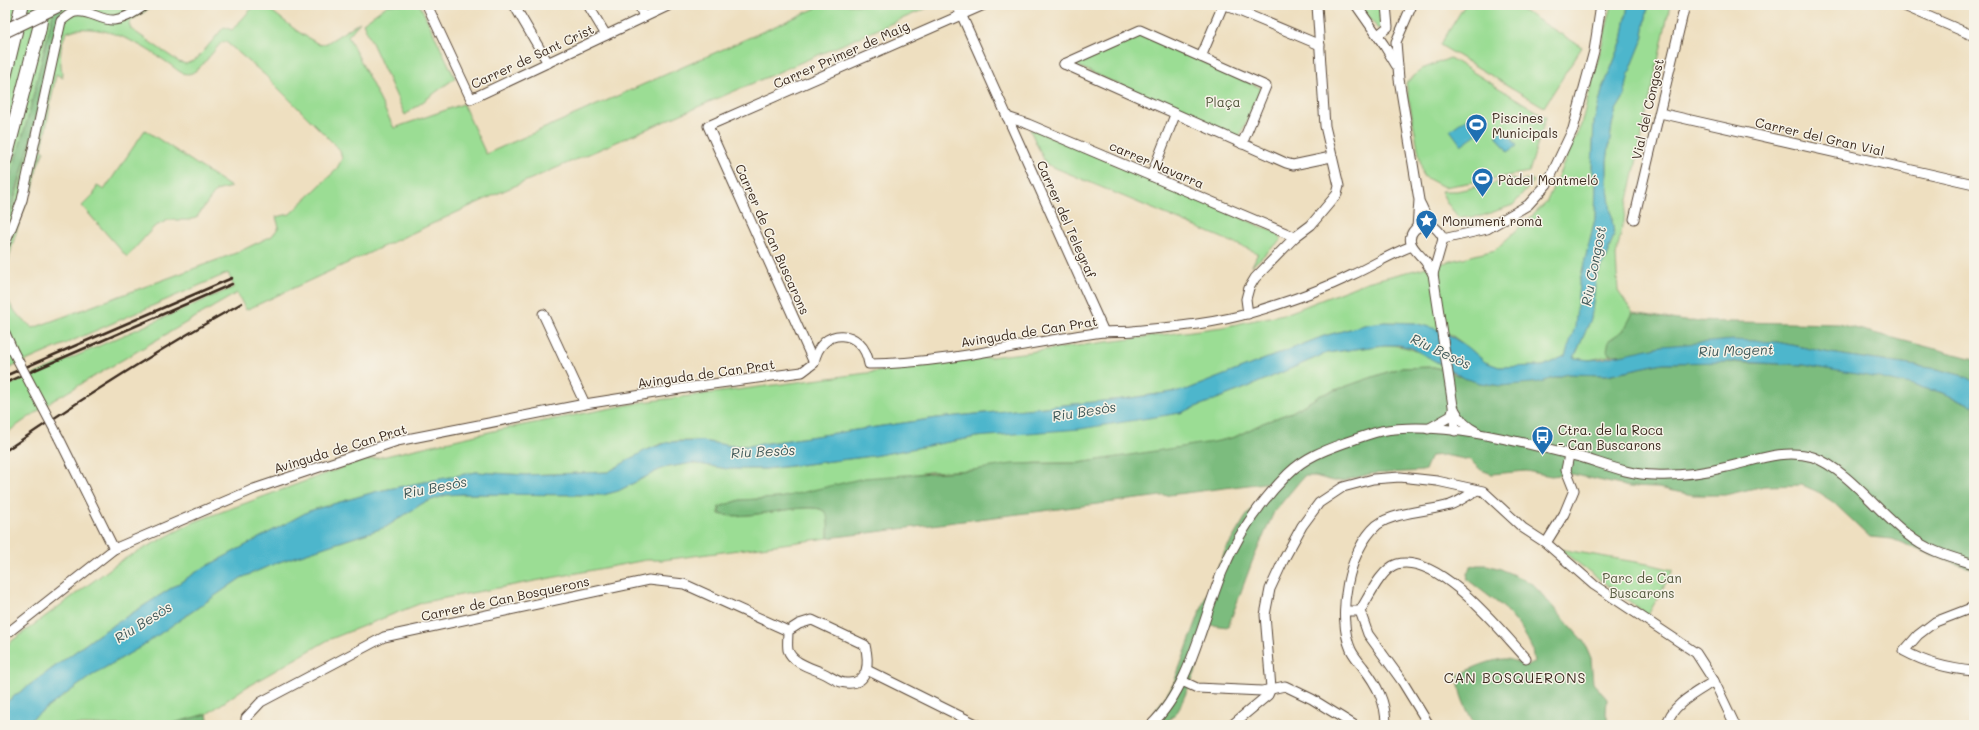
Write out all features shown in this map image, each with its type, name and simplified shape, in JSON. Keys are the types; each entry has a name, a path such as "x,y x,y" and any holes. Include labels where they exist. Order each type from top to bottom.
{"highway":[{"path":"5,75 22,5"},
{"path":"39,30 43,5"},
{"path":"5,160 39,30 48,5"},
{"path":"5,31 59,5"}],"street":[{"path":"5,244 22,200 62,20 74,12 86,12 102,18 114,20 128,15 145,5"},
{"name":"Carrer de Sant Crist","path":"428,5 471,99 670,5"},
{"path":"514,5 548,63"},
{"path":"588,5 606,35"},
{"path":"638,5 644,17"},
{"name":"Carrer del Telegraf","path":"956,5 1104,332"},
{"name":"Carrer Primer de Maig","path":"708,126 984,5"},
{"path":"1202,57 1224,5 1320,45"},
{"path":"1248,314 1246,299 1249,288 1255,278 1296,237 1311,225 1337,194 1340,186 1331,157 1325,126 1317,5"},
{"path":"1356,5 1378,34 1397,68"},
{"path":"1386,5 1388,27"},
{"path":"1412,5 1396,42 1397,68 1419,200 1417,228"},
{"path":"1443,239 1487,230 1528,205 1547,184 1573,129 1594,51 1601,5"},
{"name":"Vial del Congost","path":"1634,219 1685,5"},
{"path":"1902,5 1974,36"},
{"path":"1378,34 1388,27"},
{"path":"1388,27 1401,33"},
{"path":"1242,144 1266,86 1202,57 1140,30 1064,64 1175,115 1242,144 1293,165 1331,157"},
{"path":"1384,45 1390,45 1396,42"},
{"name":"Carrer del Gran Vial","path":"1660,113 1974,184"},
{"path":"1151,176 1175,115"},
{"name":"carrer Navarra","path":"1007,117 1296,237"},
{"name":"Carrer de Can Buscarons","path":"708,126 814,363"},
{"path":"1419,200 1432,225"},
{"path":"1433,274 1412,246 1411,237 1417,228 1424,224 1432,225 1439,229 1443,239 1433,274 1453,405 1455,431"},
{"name":"Avinguda de Can Prat","path":"5,635 114,549 254,489 397,441 585,404 705,385 802,372 814,363 816,353 820,345 826,340 838,336 850,337 858,341 867,354 868,364 881,364 946,358 1104,332 1133,331 1206,322 1248,314 1309,293 1353,275 1389,254 1412,246"},
{"path":"1420,255 1432,256 1440,250"},
{"path":"543,314 585,404"},
{"path":"5,333 114,549"},
{"path":"1427,430 1451,416 1453,405"},
{"path":"1453,405 1461,420 1470,429 1485,435"},
{"path":"1151,725 1168,705 1182,681 1228,559 1249,524 1289,473 1305,460 1319,452 1372,434 1392,430 1455,431 1485,435 1569,455 1638,474 1652,475 1702,472 1779,455 1793,454 1810,456 1836,471 1910,537 1941,554 1974,564"},
{"path":"1546,543 1564,514 1574,490 1566,470 1569,455"},
{"path":"1232,725 1268,695 1271,688 1265,615 1270,589 1298,533 1319,503 1344,487 1373,479 1400,477 1437,481 1483,491 1523,528 1546,543 1594,585 1696,653 1714,681 1735,725"},
{"path":"1386,725 1386,714 1380,692 1352,652 1346,636 1345,611 1347,586 1354,562 1366,539 1378,525 1400,515 1451,504 1477,490"},
{"path":"1360,611 1383,574 1397,564 1413,564 1427,568 1444,577 1473,602 1526,658"},
{"name":"Carrer de Can Bosquerons","path":"246,725 246,718 261,702 384,637 649,580 684,584 788,631"},
{"path":"1974,607 1935,622 1918,635 1904,651 1921,660 1955,670 1974,671"},
{"path":"1345,611 1360,611"},
{"path":"1360,611 1368,634 1402,682 1429,725"},
{"path":"812,620 865,645 868,658 867,670 863,678 853,683 844,683 798,662 788,650 788,631 799,624 812,620"},
{"path":"867,670 978,725"},
{"path":"1182,681 1197,688 1262,691 1285,686 1312,698 1354,725"},
{"path":"1667,725 1670,715 1679,706 1714,681"}],"green space":[{"path":"5,5 55,5 28,118 5,195"},
{"path":"55,5 63,5 53,42 37,119 5,229 5,195 28,118"},
{"path":"63,5 154,5 131,21 129,24 131,29 179,62 186,64 197,59 224,27 232,30 255,5 264,5 297,31 320,45 327,43 360,22 348,36 394,128 463,104 486,154 823,5 934,5 503,191 246,310 237,293 52,401 5,434 5,387 234,287 228,273 5,370 5,229 20,182","holes":["77,29 89,29 125,38 185,74 196,71 222,42 226,42 265,75 340,150 342,159 336,170 290,214 276,217 279,227 272,236 236,253 33,328 10,305 7,295 7,270 13,242 31,189 33,191 37,167 44,151 42,150 56,74 63,78 61,49 64,37 67,32"]},
{"path":"388,5 420,5 455,78 405,115 363,23"},
{"path":"1360,5 1382,5 1384,26 1378,29"},
{"path":"1465,5 1514,5 1582,47 1544,107 1440,45"},
{"path":"1612,5 1628,5 1622,41 1602,91 1594,122 1592,168 1596,182 1595,219 1579,284 1576,327 1565,356 1543,366 1499,367 1485,362 1450,334 1415,323 1385,322 1368,324 1324,336 1186,390 1123,399 937,418 748,446 732,446 702,441 677,441 661,444 646,450 608,472 525,475 476,472 378,491 309,511 198,571 98,635 5,703 5,646 122,560 194,522 355,463 498,430 643,402 1223,327 1288,313 1367,282 1495,250 1546,203 1581,125"},
{"path":"1648,5 1670,5 1616,256 1618,291 1633,313 1624,330 1611,339 1609,343 1609,354 1612,355 1589,360 1574,358 1591,319 1596,277 1606,257 1614,235 1607,181 1607,161 1612,125 1616,110 1624,97 1629,73 1642,41"},
{"name":"Plaça","path":"1140,34 1261,88 1239,138 1073,64"},
{"name":"Piscines Municipals","path":"1450,58 1546,117 1529,172 1444,187 1423,176 1406,83 1422,69"},
{"path":"1033,129 1279,234 1281,240 1252,266 1258,253 1046,164 1030,130"},
{"path":"145,130 231,187 216,191 196,218 189,220 168,220 154,227 127,257 82,206 94,194 97,186 104,190"},
{"name":"Pàdel Montmeló","path":"1513,179 1518,182 1531,179 1534,181 1513,205 1482,216 1459,218 1447,203 1441,191 1457,191"},
{"path":"1633,313 1684,321 1839,324 1974,359 1974,382 1964,376 1936,369 1830,353 1777,342 1658,347 1632,354 1609,354 1607,351 1609,340 1624,330"},
{"path":"1384,345 1404,347 1420,353 1453,372 1434,367 1399,368 1321,395 1292,412 1263,423 1235,437 1211,443 1079,463 1036,463 973,470 928,472 779,498 740,500 719,507 719,514 730,516 759,514 791,509 817,508 826,513 828,538 663,560 646,560 424,602 328,640 243,689 207,714 166,725 23,725 94,674 139,648 241,578 276,563 386,527 423,503 446,495 603,495 618,491 663,468 693,463 728,469 766,469 873,456 976,437 1180,413 1248,387 1327,353"},
{"path":"1721,362 1804,365 1883,378 1940,392 1974,406 1974,569 1950,562 1892,539 1870,537 1833,502 1816,491 1802,485 1764,486 1725,495 1693,495 1658,488 1629,487 1572,474 1551,476 1526,471 1492,474 1481,470 1470,460 1444,455 1431,456 1425,470 1422,471 1370,474 1344,481 1333,481 1315,476 1304,476 1274,512 1252,562 1228,627 1211,625 1195,673 1178,711 1164,725 1141,725 1154,713 1173,685 1204,601 1225,551 1245,518 1272,482 828,538 826,513 817,508 791,509 760,514 731,516 720,514 719,507 740,500 779,498 864,478 973,470 1012,464 1079,463 1219,441 1235,437 1263,423 1292,412 1321,395 1399,368 1434,367 1480,383 1501,386 1555,378 1567,374 1607,375 1663,363"},
{"name":"Parc de Can Buscarons","path":"1559,549 1653,565 1673,570 1648,615"},
{"path":"1487,565 1501,569 1531,583 1584,642 1591,658 1593,683 1607,699 1606,714 1609,725 1475,725 1461,695 1459,676 1468,670 1496,660 1507,659 1528,666 1534,663 1532,649 1522,629 1503,607 1468,580 1467,573 1471,567"},
{"path":"207,714 209,725 166,725"}],"water":[{"path":"1628,5 1648,5 1642,41 1629,73 1624,97 1616,110 1612,125 1607,161 1607,181 1614,235 1606,257 1596,277 1591,319 1574,358 1589,360 1601,359 1662,346 1733,340 1777,342 1830,353 1936,369 1964,376 1974,382 1974,406 1940,392 1879,378 1804,365 1737,362 1663,363 1607,375 1567,374 1541,382 1501,386 1466,379 1412,348 1399,345 1384,345 1327,353 1248,387 1180,413 1080,429 976,437 873,456 766,469 728,469 693,463 663,468 618,491 603,495 446,495 423,503 386,527 276,563 241,578 139,648 94,674 23,725 5,725 5,703 98,635 198,571 309,511 378,491 476,472 525,475 608,472 646,450 669,442 702,441 732,446 748,446 937,418 1123,399 1186,390 1324,336 1368,324 1385,322 1415,323 1443,331 1469,348 1485,362 1499,367 1543,366 1565,356 1575,327 1579,284 1595,219 1596,182 1592,168 1594,122 1602,91 1622,41"},
{"path":"1474,113 1485,128 1461,145 1450,130"},
{"path":"1505,128 1517,146 1508,152 1496,135"}],"railway":[{"path":"5,376 232,278"},
{"path":"5,383 232,284"},
{"path":"5,451 122,374 242,303"}],"place":[{"name":"Piscines Municipals","path":"1477,144"},
{"name":"Pàdel Montmeló","path":"1482,198"},
{"name":"Monument romà","path":"1427,240"},
{"name":"Ctra. de la Roca - Can Buscarons","path":"1543,456"}],"district":[{"name":"CAN BOSQUERONS","path":"1515,677"}],"water label":[{"name":"Riu Congost","path":"1593,266"},
{"name":"Riu Mogent","path":"1736,350"},
{"name":"Riu Besòs","path":"1441,351"},
{"name":"Riu Besòs","path":"1084,411"},
{"name":"Riu Besòs","path":"763,451"},
{"name":"Riu Besòs","path":"435,487"},
{"name":"Riu Besòs","path":"143,622"}]}
